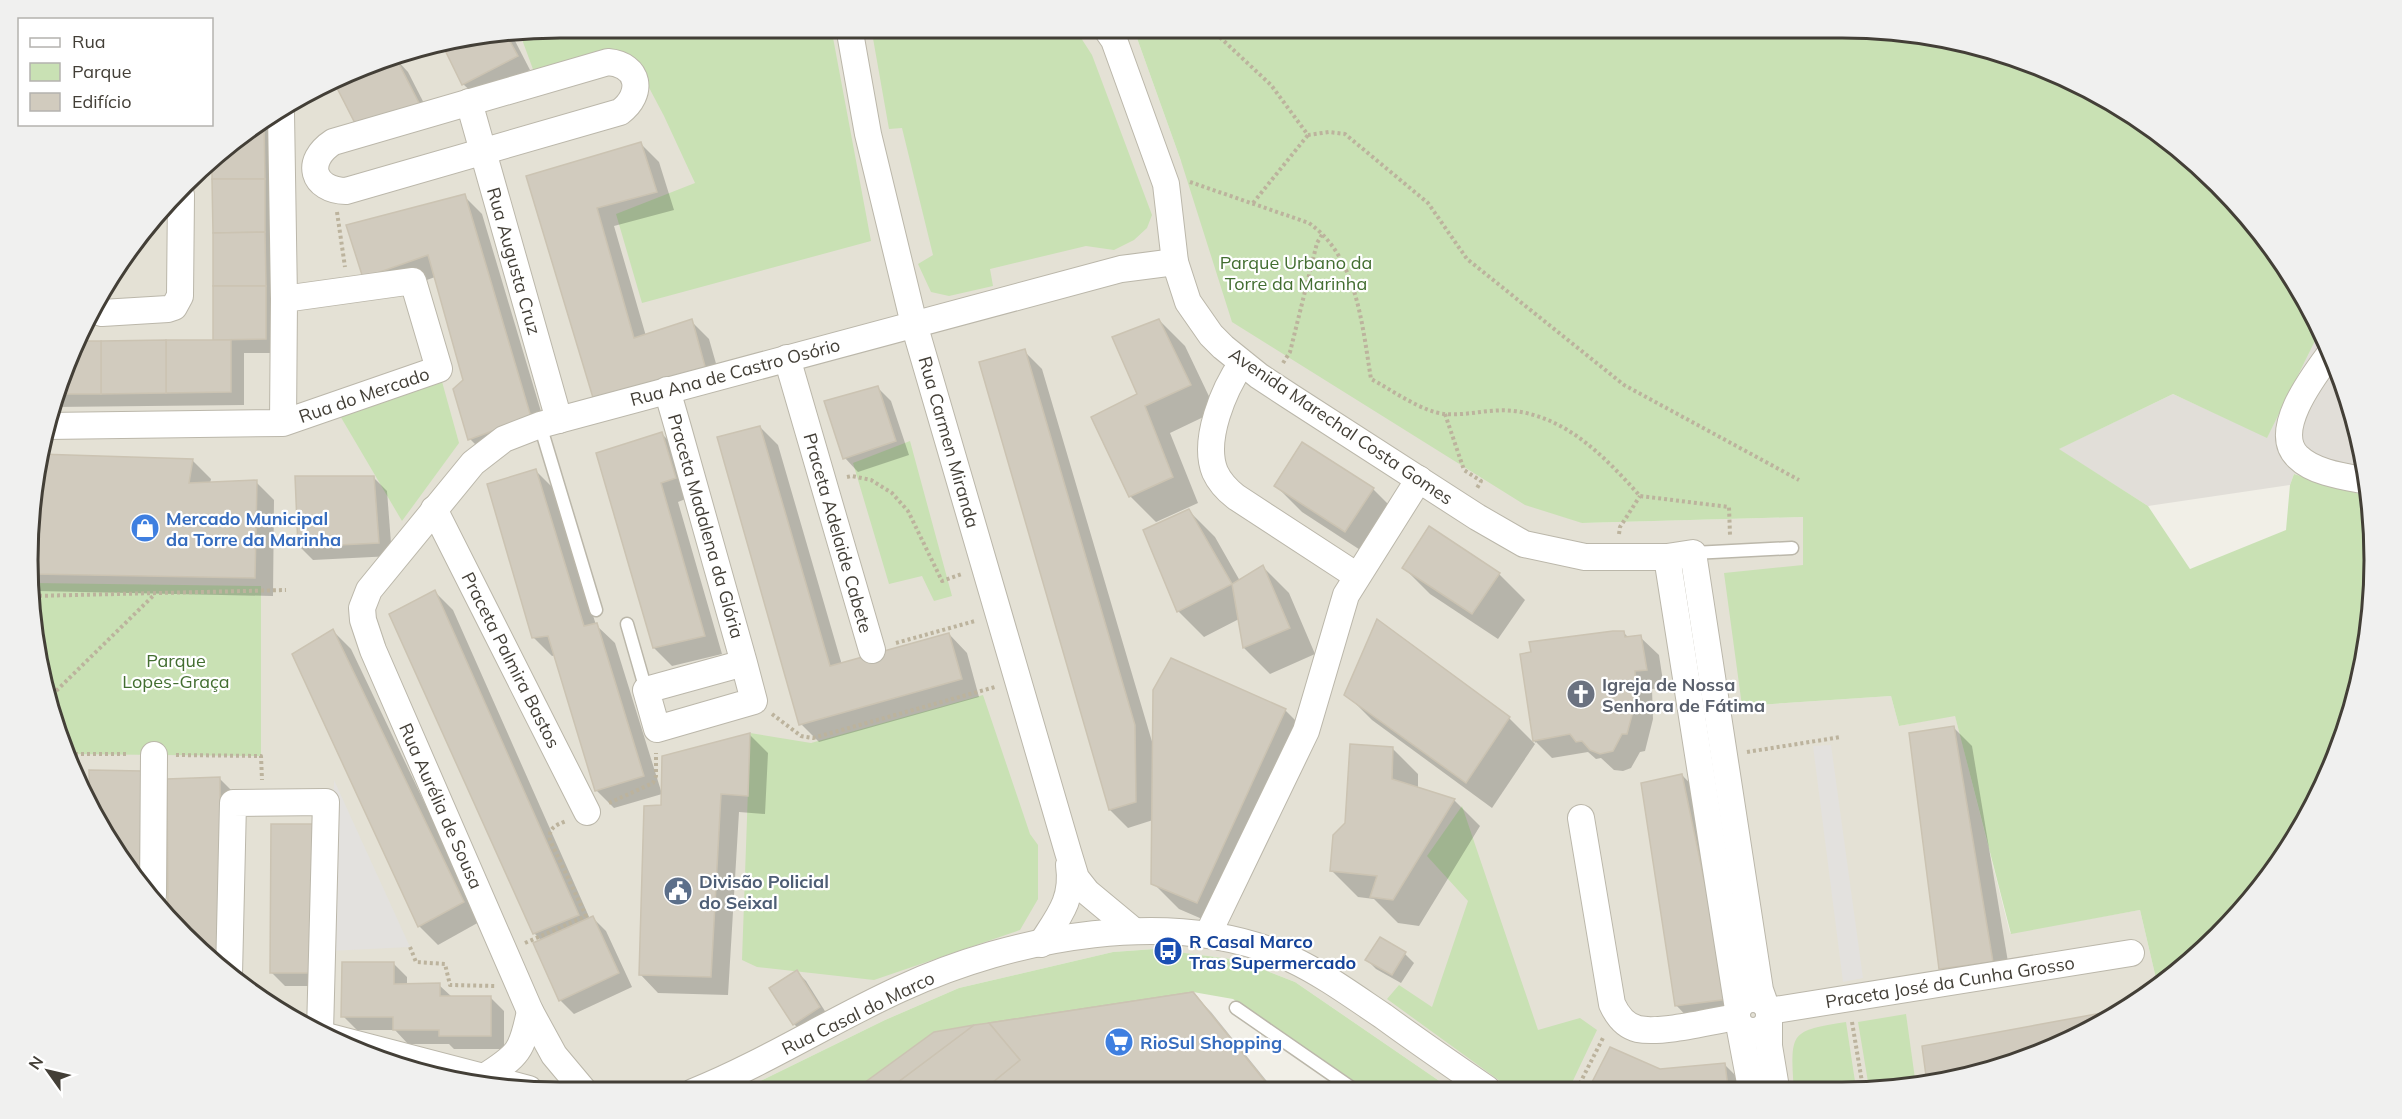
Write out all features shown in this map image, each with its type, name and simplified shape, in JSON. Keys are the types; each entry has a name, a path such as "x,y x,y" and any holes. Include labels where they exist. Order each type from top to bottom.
{"street":[{"name":"Rua Carmen Miranda","path":"851,37 868,134 914,324 1076,878 1087,892 1134,932"},
{"name":"Avenida Marechal Costa Gomes","path":"1112,37 1166,184 1175,261 1188,302 1211,335 1242,363 1464,509 1524,544 1585,557 1667,557 1693,554"},
{"path":"608,62 622,66 633,75 635,81 633,98 620,112 483,151 346,191 336,191 321,184 316,176 316,160 323,149 333,142 608,62"},
{"name":"Rua Augusta Cruz","path":"470,102 550,422"},
{"name":"Rua do Mercado","path":"281,118 283,423"},
{"path":"100,312 168,309 177,303 180,296 181,200"},
{"name":"Rua Ana de Castro Osório","path":"364,599 374,581 473,463 490,448 515,433 1121,269 1175,261"},
{"name":"Rua do Mercado","path":"55,426 283,423 439,369 413,281 284,299"},
{"name":"Praceta Adelaide Cabete","path":"787,358 872,650"},
{"path":"2325,360 2309,383 2289,424 2289,443 2297,457 2315,467 2358,479"},
{"path":"1242,363 1225,391 1211,449 1215,472 1220,482 1236,496 1357,576"},
{"name":"Praceta Madalena da Glória","path":"668,390 754,701"},
{"path":"1208,934 1306,731 1341,606 1357,576 1419,479"},
{"name":"Praceta Palmira Bastos","path":"434,509 587,812"},
{"path":"1693,554 1760,990 1768,1011 1769,1046 1775,1082"},
{"path":"1667,557 1750,1082"},
{"name":"Rua Aurélia de Sousa","path":"364,599 363,620 373,650 530,1011 554,1055 577,1082"},
{"name":"Praceta Madalena da Glória","path":"646,690 744,663"},
{"path":"646,690 657,729 754,701"},
{"path":"153,887 154,755"},
{"path":"229,964 233,802 326,802 320,1023"},
{"path":"1581,818 1612,1004 1617,1014 1625,1023 1637,1029 1653,1030 1738,1016"},
{"name":"Rua Carmen Miranda","path":"1041,944 1070,893 1068,852"},
{"name":"Rua Casal do Marco","path":"714,1082 900,989 976,960 1081,936 1169,931 1208,934 1252,944 1290,958 1319,974 1477,1082"},
{"name":"Praceta José da Cunha Grosso","path":"1738,1016 1744,1029 1752,1032 1766,1026 1768,1011 2131,953"},
{"path":"486,1076 507,1063 518,1052 524,1042 530,1011"}],"lane":[{"path":"550,422 596,610"},
{"name":"Avenida Marechal Costa Gomes","path":"1693,554 1792,548"},
{"path":"627,624 646,690"},
{"path":"1236,1008 1343,1082"}],"path":[{"path":"1220,37 1272,85 1308,135"},
{"path":"1253,203 1308,135 1329,132 1345,134 1428,203 1467,259 1624,386 1799,480"},
{"path":"1166,184 1182,179 1309,223 1323,233 1332,244 1358,298 1371,379 1428,410 1445,414 1514,411 1542,417 1572,433 1607,459 1640,496 1729,507 1731,551"},
{"path":"336,191 338,226 349,290"},
{"path":"1270,383 1290,352 1317,243 1323,233"},
{"path":"1445,414 1464,470 1481,481 1464,509"},
{"path":"823,483 852,476 872,480 892,493 908,511 942,581 985,566"},
{"path":"1616,557 1620,527 1640,496"},
{"path":"39,596 286,590"},
{"path":"54,693 155,594"},
{"name":"Praceta Adelaide Cabete","path":"872,650 999,614"},
{"path":"754,701 801,736 813,738 1018,680"},
{"path":"505,951 586,916 549,836 555,825 653,783 656,776 657,729"},
{"path":"1724,756 1841,737"},
{"path":"410,947 416,962 445,964 450,985 494,986 530,1011"},
{"path":"1851,1016 1862,1081"},
{"path":"1580,1082 1602,1038"}],"shaded area":[{"path":"560,37 1137,37 1181,161 1582,523 1803,517 1804,565 1742,706 1891,696 1899,726 1955,715 2010,933 2140,910 2156,977 2104,1012 2042,1042 2010,1054 1978,1064 1911,1077 1842,1082 1441,1082 1295,982 1238,960 1155,949 1113,952 959,988 885,1020 758,1082 560,1082 491,1077 424,1064 360,1042 329,1028 269,994 215,952 190,929 167,904 125,850 91,790 77,759 55,695 48,661 42,628 38,560 42,491 48,458 55,424 77,360 107,298 125,269 167,215 190,190 215,167 269,125 329,91 392,65 424,55 491,42"},
{"path":"2315,341 2325,360 2347,424 2360,494 2294,474 2290,485 2148,506 2058,449 2173,394 2267,437"},
{"path":"1831,745 1863,978 1843,982 1813,746"},
{"path":"334,780 410,947 329,951"}],"green space":[{"path":"560,37 833,37 871,241 642,303 616,214 695,183 664,116 636,63 534,72 522,39"},
{"path":"873,37 1080,37 1092,55 1152,215 1147,228 1134,240 1114,250 1086,246 990,269 993,286 949,296 931,292 918,264 933,255 902,128 889,129"},
{"name":"Parque Urbano da Torre da Marinha","path":"1137,37 1842,37 1911,42 1978,55 2010,65 2073,91 2133,125 2187,167 2235,215 2277,269 2316,340 2267,438 2173,394 2059,449 2148,506 2190,569 2286,530 2290,485 2294,474 2360,494 2364,560 2363,594 2360,628 2347,695 2325,759 2311,790 2277,850 2235,904 2212,929 2156,977 2140,910 2011,934 1955,716 1899,726 1891,696 1742,706 1724,573 1803,565 1803,517 1582,523 1525,505 1232,322 1181,161"},
{"path":"441,378 459,443 402,521 339,414"},
{"path":"910,441 952,596 934,601 922,576 889,584 853,463"},
{"name":"Parque Lopes-Graça","path":"39,583 261,586 261,756 75,754 55,695 42,628"},
{"path":"983,695 1030,834 1038,845 1038,899 1020,930 874,980 757,967 742,960 750,733 811,743"},
{"path":"1462,806 1538,1030 1580,1018 1597,1030 1572,1082 1501,1082 1387,999 1399,985 1432,1007 1468,901 1427,856"},
{"path":"1155,949 1238,960 1295,982 1441,1082 1356,1082 1233,999 1193,992 934,1032 865,1082 758,1082 885,1020 959,988 1113,952"},
{"path":"1906,1014 1915,1076 1868,1081 1858,1022"},
{"path":"1846,1022 1855,1081 1794,1082 1794,1044 1804,1032"}],"building":[{"path":"509,40 518,56 462,85 445,51"},
{"path":"399,63 419,103 359,131 337,87"},
{"path":"264,129 265,179 212,179 212,170"},
{"path":"641,142 657,192 597,208 634,338 692,319 706,370 594,401 526,176"},
{"path":"212,179 265,179 265,232 213,233"},
{"path":"465,194 531,417 468,440 453,389 463,380 428,255 363,278 346,225"},
{"path":"265,232 266,286 213,286 213,233"},
{"path":"213,286 266,286 266,339 213,340"},
{"path":"1159,319 1191,385 1145,406 1173,477 1129,497 1091,417 1137,394 1112,337"},
{"path":"166,340 231,340 231,392 166,393"},
{"path":"166,340 166,393 101,394 101,341"},
{"path":"86,341 101,341 101,394 64,394"},
{"path":"1025,349 1135,725 1136,802 1109,810 979,362"},
{"path":"878,386 896,441 843,459 824,401"},
{"path":"760,426 830,666 949,633 962,679 799,725 717,437"},
{"path":"662,432 676,478 661,483 705,636 653,648 596,453"},
{"path":"1302,442 1374,488 1345,532 1274,486"},
{"name":"Mercado Municipal da Torre da Marinha","path":"49,454 193,459 189,483 257,480 255,578 38,574 39,525"},
{"path":"536,469 584,626 597,623 644,776 595,791 548,636 532,638 487,484"},
{"path":"295,476 374,476 379,543 298,547"},
{"path":"1189,509 1232,584 1177,612 1143,530"},
{"path":"1429,526 1500,573 1472,614 1402,568"},
{"path":"1263,565 1290,628 1243,648 1232,584"},
{"path":"435,590 579,915 533,934 389,614"},
{"path":"1377,619 1510,717 1466,783 1344,695"},
{"path":"333,629 464,902 418,927 292,654"},
{"name":"Igreja de Nossa Senhora de Fátima","path":"1624,631 1625,637 1641,635 1647,670 1635,671 1636,700 1627,734 1622,734 1613,751 1600,754 1590,750 1582,741 1576,742 1570,734 1533,741 1520,654 1531,652 1529,642"},
{"path":"1171,658 1286,709 1197,903 1151,884 1153,690"},
{"path":"1954,726 1993,962 1939,969 1909,733"},
{"name":"Divisão Policial do Seixal","path":"750,733 748,796 721,794 711,977 639,975 644,806 661,805 662,756"},
{"path":"1350,744 1393,747 1392,779 1455,799 1393,900 1370,897 1377,876 1330,871 1333,835 1345,823"},
{"path":"89,770 142,771 143,874 125,850 89,787"},
{"path":"1682,774 1729,999 1675,1006 1641,783"},
{"path":"220,777 221,957 168,905 167,779"},
{"path":"271,824 316,824 314,973 270,973"},
{"path":"593,916 619,973 559,1001 533,943"},
{"path":"1380,937 1406,952 1392,975 1365,960"},
{"path":"342,962 394,962 394,984 440,983 440,996 491,996 491,1036 439,1036 439,1030 393,1030 393,1017 341,1017"},
{"path":"797,970 820,1007 793,1025 769,988"},
{"name":"RioSul Shopping","path":"1193,992 1266,1082 993,1082 1020,1060 989,1023"},
{"name":"RioSul Shopping","path":"1193,992 1266,1082 993,1082 1020,1060 989,1023"},
{"path":"2102,1013 2042,1042 2010,1054 1944,1071 1926,1074 1922,1046"},
{"path":"989,1023 1020,1060 993,1082 898,1082 974,1025"},
{"path":"974,1025 898,1082 865,1082 934,1032"},
{"path":"1610,1047 1660,1069 1725,1063 1727,1082 1592,1082"}],"place":[{"name":"Mercado Municipal da Torre da Marinha","path":"145,528"},
{"name":"Igreja de Nossa Senhora de Fátima","path":"1581,694"},
{"name":"Divisão Policial do Seixal","path":"678,891"},
{"name":"R Casal Marco Tras Supermercado","path":"1168,951"},
{"name":"RioSul Shopping","path":"1119,1042"}]}
